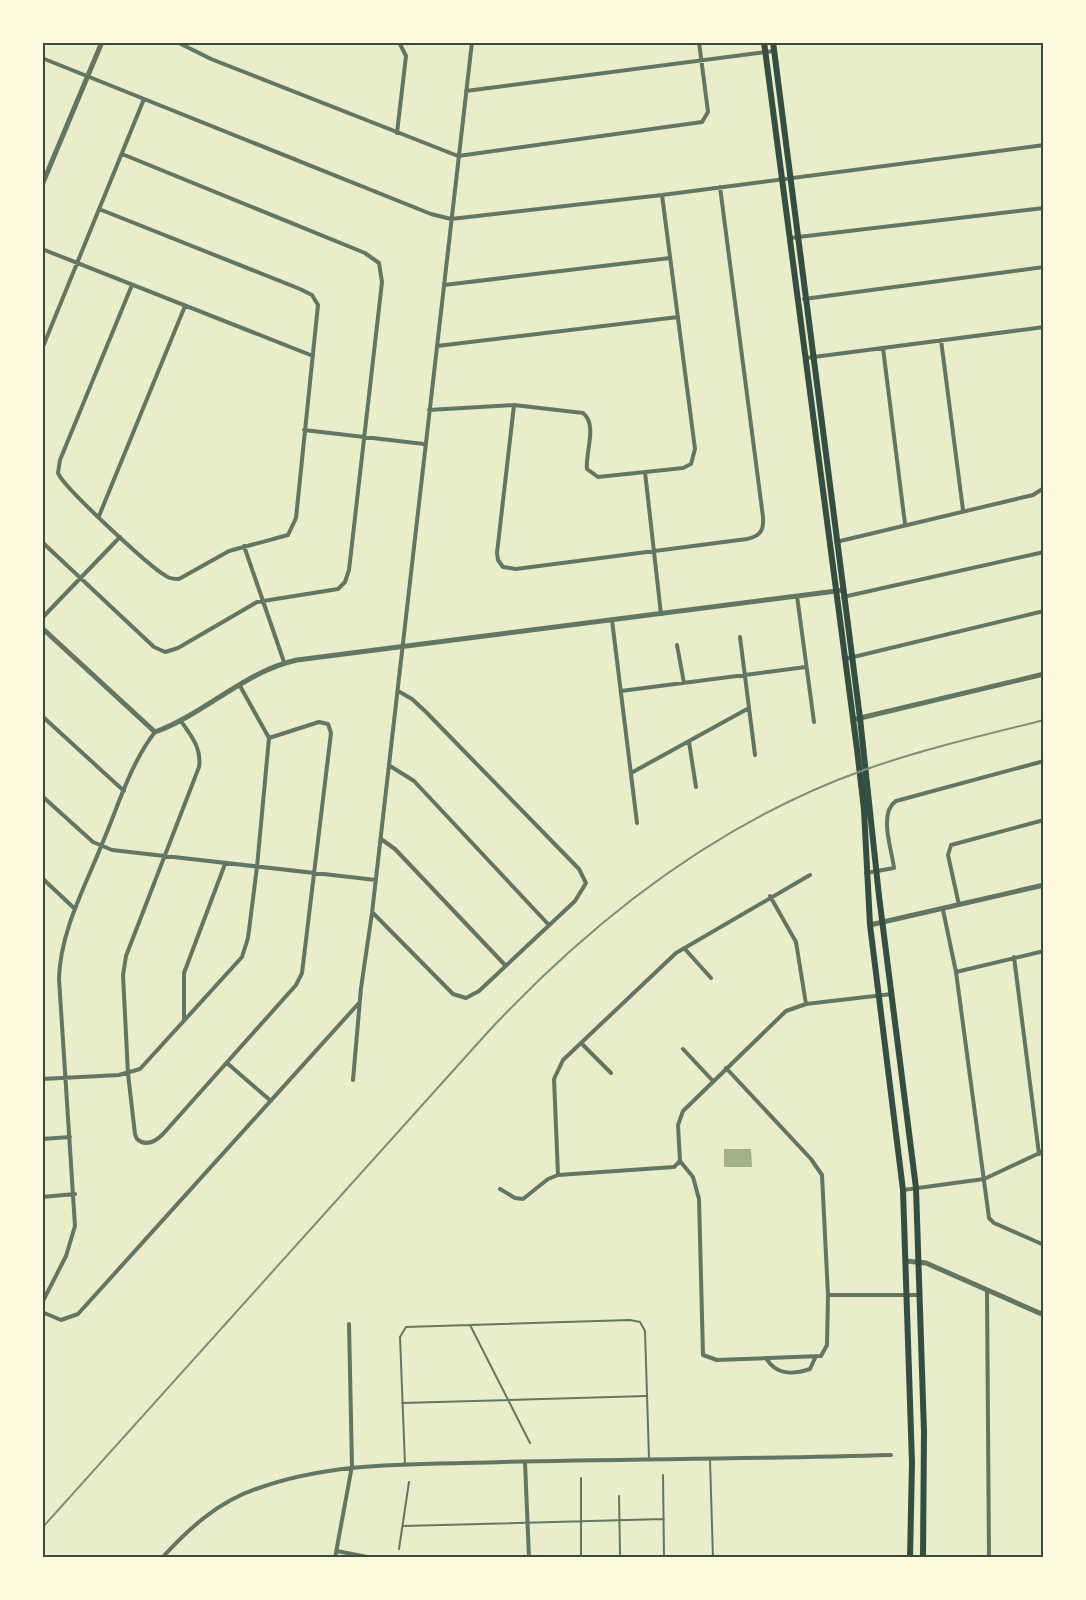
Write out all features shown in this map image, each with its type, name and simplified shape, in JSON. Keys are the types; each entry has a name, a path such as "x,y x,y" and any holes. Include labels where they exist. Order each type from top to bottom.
{"main road":[{"path":"764,42 853,720 866,790 916,1188 924,1450 923,1558"},
{"path":"773,42 853,657 860,718 860,748"},
{"path":"866,790 866,873 870,925 903,1190 912,1463 910,1558"}],"street":[{"path":"42,185 102,42"},
{"path":"177,42 211,59 458,156 702,122 708,111 699,42"},
{"path":"397,133 406,56 399,42"},
{"path":"353,1080 360,1002 390,766 424,444 472,42"},
{"path":"466,91 774,51"},
{"path":"42,58 431,214 451,219 662,195 1044,145"},
{"path":"42,349 144,99"},
{"path":"42,542 154,647 165,652 178,648 247,607 264,600 334,591 345,582 349,570 382,282 379,263 365,253 122,154"},
{"path":"514,405 497,552 501,566 516,569 747,539 759,535 763,528 720,187"},
{"path":"429,410 514,405 578,411 586,414 590,426 587,464 594,475 604,477 688,466 694,455 662,195"},
{"path":"790,238 1044,208"},
{"path":"99,209 307,292 318,305 296,518 291,531 281,539 244,546 220,555 182,578 175,579 165,576 120,537 60,479 58,467 132,285"},
{"path":"42,249 313,356"},
{"path":"444,285 670,258"},
{"path":"797,300 1044,267"},
{"path":"99,516 185,306"},
{"path":"437,346 678,316"},
{"path":"806,358 1044,327"},
{"path":"941,340 963,510"},
{"path":"883,348 905,524"},
{"path":"304,430 424,444"},
{"path":"645,472 662,614"},
{"path":"829,543 1033,495 1044,488"},
{"path":"42,618 120,537"},
{"path":"244,546 284,662"},
{"path":"42,1303 72,1241 75,1226 75,1194 59,966 75,909 143,748 155,732 181,721 284,662 402,645 797,596 844,594 1044,552"},
{"path":"797,596 814,722"},
{"path":"845,658 1044,611"},
{"path":"612,620 637,823"},
{"path":"42,628 155,732"},
{"path":"740,637 755,755"},
{"path":"676,645 684,683"},
{"path":"621,691 806,667"},
{"path":"853,720 1044,674"},
{"path":"42,1079 128,1074 148,1062 242,957 248,938 257,867 269,738 240,686"},
{"path":"372,913 459,998 471,996 574,901 585,887 585,879 579,869 418,704 398,691"},
{"path":"631,773 749,708"},
{"path":"42,716 124,791"},
{"path":"181,721 197,746 201,759 124,965 128,1074 135,1134 140,1142 149,1143 158,1139 300,979 332,738 330,728 319,722 269,738"},
{"path":"689,742 696,787"},
{"path":"866,873 894,868 886,821 891,804 903,798 1044,761"},
{"path":"390,766 414,782 548,924"},
{"path":"42,796 101,847 166,857 376,880"},
{"path":"959,906 948,855 951,844 1044,820"},
{"path":"381,839 395,849 505,965"},
{"path":"184,1021 184,974 225,864"},
{"path":"558,1175 555,1073 562,1060 684,948 810,874"},
{"path":"42,878 75,909"},
{"path":"870,925 1044,885"},
{"path":"770,896 796,942 806,1004"},
{"path":"943,910 956,972 991,1221 1044,1245"},
{"path":"684,948 711,978"},
{"path":"956,972 1044,951"},
{"path":"1014,957 1039,1154"},
{"path":"726,1068 812,1159 822,1175 828,1345 821,1356 717,1360 703,1355 699,1199 693,1177 680,1161 678,1125 681,1114 712,1080 779,1016 806,1004 892,994"},
{"path":"42,1312 61,1320 78,1314 360,1002"},
{"path":"581,1043 611,1073"},
{"path":"683,1049 712,1080"},
{"path":"227,1063 271,1101"},
{"path":"42,1138 70,1137"},
{"path":"903,1190 984,1179 1044,1151"},
{"path":"500,1189 515,1198 523,1199 548,1179 558,1175 670,1169 680,1161"},
{"path":"42,1197 75,1194"},
{"path":"906,1261 919,1261 1044,1315"},
{"path":"987,1290 989,1558"},
{"path":"828,1295 920,1295"},
{"path":"335,1558 351,1466 349,1323"},
{"path":"766,1358 774,1368 787,1373 810,1369 816,1356"},
{"path":"162,1558 190,1528 239,1496 267,1485 318,1471 351,1466 891,1455"},
{"path":"525,1462 529,1558"},
{"path":"337,1551 372,1558"}],"lane":[{"path":"405,1465 400,1337 403,1329 410,1326 470,1324 637,1321 642,1324 645,1331 649,1460"},
{"path":"470,1324 530,1443"},
{"path":"402,1403 646,1396"},
{"path":"710,1460 713,1558"},
{"path":"663,1475 664,1558"},
{"path":"581,1479 581,1558"},
{"path":"399,1549 409,1482"},
{"path":"619,1496 620,1554"},
{"path":"403,1526 663,1519"}],"shaded area":[{"path":"724,1149 751,1149 752,1167 724,1167"}],"railway":[{"path":"42,1528 487,1033 570,951 614,914 708,846 758,817 810,792 909,755 1044,720"}]}
